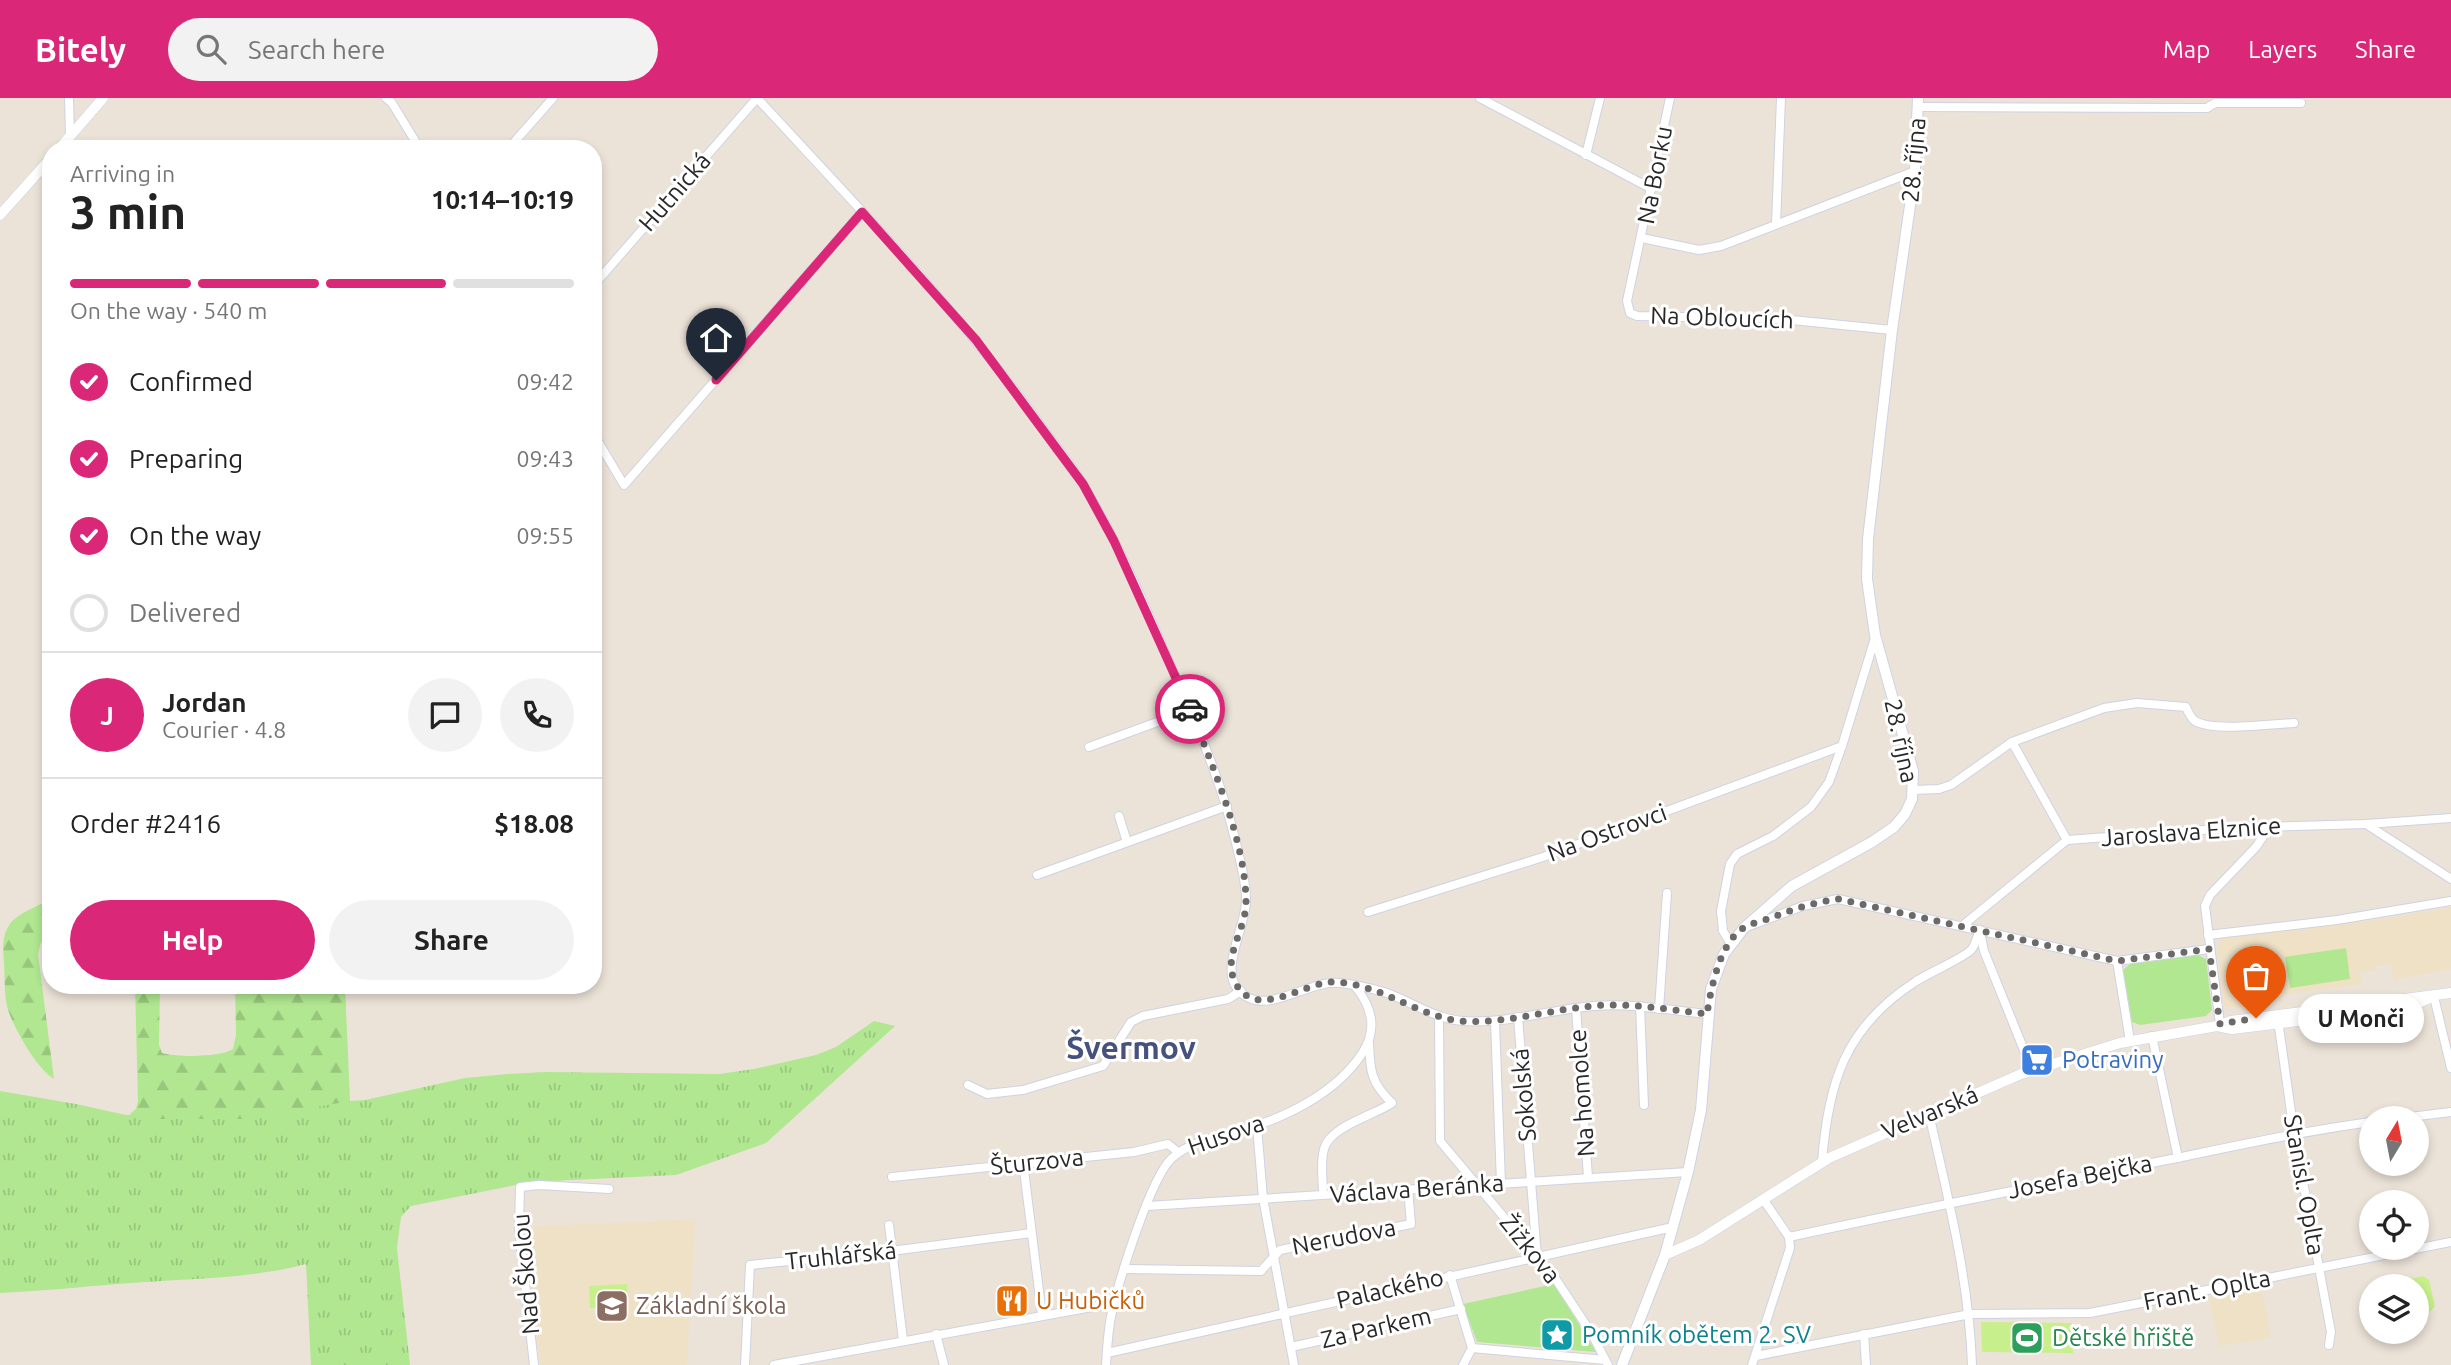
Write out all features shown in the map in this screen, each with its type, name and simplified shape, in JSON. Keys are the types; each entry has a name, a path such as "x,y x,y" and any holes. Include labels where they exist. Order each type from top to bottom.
{"main road":[{"name":"28. října","path":"1622,1365 1665,1255 1688,1172 1701,1110 1707,1014 1718,966 1744,928 1792,886 1894,827 1905,814 1913,790 1913,771 1875,635 1867,579 1868,539 1892,330 1915,171 1918,103"}],"street":[{"path":"69,98 70,136"},
{"path":"67,140 103,98"},
{"path":"516,140 553,98"},
{"path":"757,98 976,340 1083,484 1114,541 1190,710 1227,806 1242,869 1246,902 1243,927 1231,959 1234,980 1246,997 1268,1000 1335,982 1385,993 1439,1016 1459,1021 1495,1021 1613,1005 1707,1014"},
{"name":"Hutnická","path":"602,276 757,98"},
{"path":"1480,98 1652,190"},
{"path":"1586,155 1601,98"},
{"name":"Na Borku","path":"1670,98 1642,238 1699,250 1721,246 1915,171"},
{"path":"1776,224 1781,98"},
{"path":"391,100 415,140"},
{"path":"1918,103 2207,107 2215,103 2263,100 2301,103"},
{"path":"0,215 42,168"},
{"path":"602,448 624,485 862,212"},
{"name":"Na Obloucích","path":"1642,238 1627,301 1630,313 1637,316 1782,319 1892,330"},
{"path":"1731,944 1723,931 1721,911 1732,859 1751,845 1773,836 1811,807 1829,782 1875,635"},
{"path":"1913,790 1939,789 1951,785 2012,742 2104,708 2137,703 2186,707 2193,720 2207,725 2294,723"},
{"path":"1090,747 1190,710"},
{"path":"2012,742 2067,841"},
{"name":"Na Ostrovci","path":"1368,912 1543,857 1842,746"},
{"path":"1037,875 1227,806"},
{"path":"1119,816 1127,842"},
{"name":"Jaroslava Elznice","path":"1962,926 2067,841 2451,818"},
{"path":"2366,824 2451,879"},
{"path":"2219,1025 2205,906 2210,895 2256,847 2270,827"},
{"path":"1659,1009 1667,893"},
{"path":"1744,928 1802,906 1838,899 2117,961 2209,949"},
{"path":"2208,935 2337,920 2451,901"},
{"path":"1979,930 1984,951 2032,1070"},
{"path":"1822,1162 1828,1104 1841,1066 1854,1042 1881,1008 1893,998 1972,949 1979,930"},
{"path":"2117,961 2130,1041"},
{"path":"1324,1194 1323,1156 1327,1142 1341,1129 1392,1103 1374,1083 1369,1043 1371,1011 1354,985"},
{"path":"968,1085 987,1094 1023,1090 1081,1074 1103,1066 1132,1022 1143,1016 1228,999 1241,991"},
{"name":"Velvarská","path":"1665,1255 1699,1240 1822,1162 2032,1070 2152,1036 2219,1025 2232,1029 2278,1020 2412,1006 2451,993"},
{"path":"2434,997 2451,1068"},
{"path":"1640,1006 1644,1105"},
{"name":"Na homolce","path":"1576,1008 1588,1177"},
{"name":"Žižkova","path":"1439,1016 1440,1141 1555,1278 1607,1362"},
{"name":"Sokolská","path":"1518,1017 1537,1257"},
{"name":"Stanisl. Oplta","path":"2278,1020 2294,1133 2330,1332 2329,1345"},
{"path":"1495,1021 1501,1184"},
{"path":"2152,1036 2178,1158"},
{"name":"Husova","path":"1106,1365 1114,1303 1160,1174 1178,1152 1257,1126 1319,1095 1356,1064 1369,1043"},
{"path":"2429,1115 2451,1112"},
{"path":"1929,1114 1970,1314 1972,1365"},
{"name":"Josefa Bejčka","path":"1789,1237 2294,1133 2359,1124"},
{"path":"1257,1126 1263,1198 1294,1365"},
{"name":"Šturzova","path":"892,1177 1134,1153 1168,1144 1178,1152"},
{"path":"1023,1162 1042,1314"},
{"name":"Václava Beránka","path":"1147,1206 1688,1172"},
{"name":"Nad Školou","path":"534,1365 519,1229 520,1187 540,1185 609,1189"},
{"name":"Nerudova","path":"1125,1269 1261,1271 1280,1250 1411,1224 1408,1189"},
{"path":"1752,1365 1790,1248 1789,1237 1763,1199"},
{"path":"889,1225 903,1340"},
{"name":"Palackého","path":"1107,1353 1673,1227"},
{"name":"Truhlářská","path":"745,1365 750,1265 1031,1233"},
{"name":"Frant. Oplta","path":"1756,1356 1970,1314 2090,1313 2451,1242"},
{"path":"1450,1275 1472,1348 1463,1365"},
{"path":"774,1365 1114,1303"},
{"name":"Za Parkem","path":"1291,1347 1461,1309"},
{"path":"936,1334 944,1365"},
{"path":"1864,1334 1866,1365"},
{"path":"1472,1348 1607,1362"}],"shaded area":[{"path":"2451,907 2451,969 2394,980 2391,964 2376,966 2376,970 2360,972 2362,984 2281,995 2281,1000 2243,1007 2224,1007 2217,943 2221,938 2376,920"},
{"name":"Základní škola","path":"695,1219 687,1365 540,1365 526,1227"},
{"path":"2261,1285 2271,1338 2219,1346 2209,1296"}],"green space":[{"path":"42,903 42,941 38,954 54,1079 33,1057 7,1006 4,937 10,923"},
{"path":"2346,948 2350,979 2290,988 2285,957"},
{"path":"2198,955 2206,959 2212,1010 2206,1016 2140,1025 2132,1022 2123,970 2130,964"},
{"path":"135,994 160,994 159,1045 162,1053 198,1056 233,1049 236,1035 235,994 345,994 350,1101 247,1119 141,1119 130,1114 136,1109"},
{"path":"874,1021 895,1026 766,1143 676,1175 531,1182 411,1206 401,1217 397,1248 410,1365 311,1365 306,1264 226,1277 0,1293 0,1091 126,1115 365,1100 465,1078 507,1074 719,1074 816,1055 836,1047"},
{"path":"2429,1280 2435,1306 2429,1312"},
{"path":"627,1284 628,1306 590,1308 589,1286"},
{"path":"1554,1284 1596,1352 1477,1342 1463,1304"},
{"name":"Dětské hřiště","path":"1981,1322 2072,1323 2073,1353 1982,1352"}],"way so far":[{"path":"1190,709 1227,806 1242,869 1245,915 1231,959 1231,968 1241,991 1246,997 1256,1000 1268,1000 1335,982 1385,993 1443,1018 1459,1021 1495,1021 1547,1011 1613,1005 1707,1014 1718,966 1744,928 1802,906 1838,899 2117,961 2209,949 2220,1024 2256,1018"}],"place":[{"name":"U Monči","path":"2256,1018"},
{"name":"Potraviny","path":"2037,1060"},
{"name":"U Hubičků","path":"1012,1301"},
{"name":"Základní škola","path":"612,1306"},
{"name":"Pomník obětem 2. SV","path":"1557,1335"},
{"name":"Dětské hřiště","path":"2027,1338"}],"district":[{"name":"Švermov","path":"1131,1048"}],"route":[{"path":"716,380 862,212 976,340 1083,484 1114,541 1190,709"}]}
